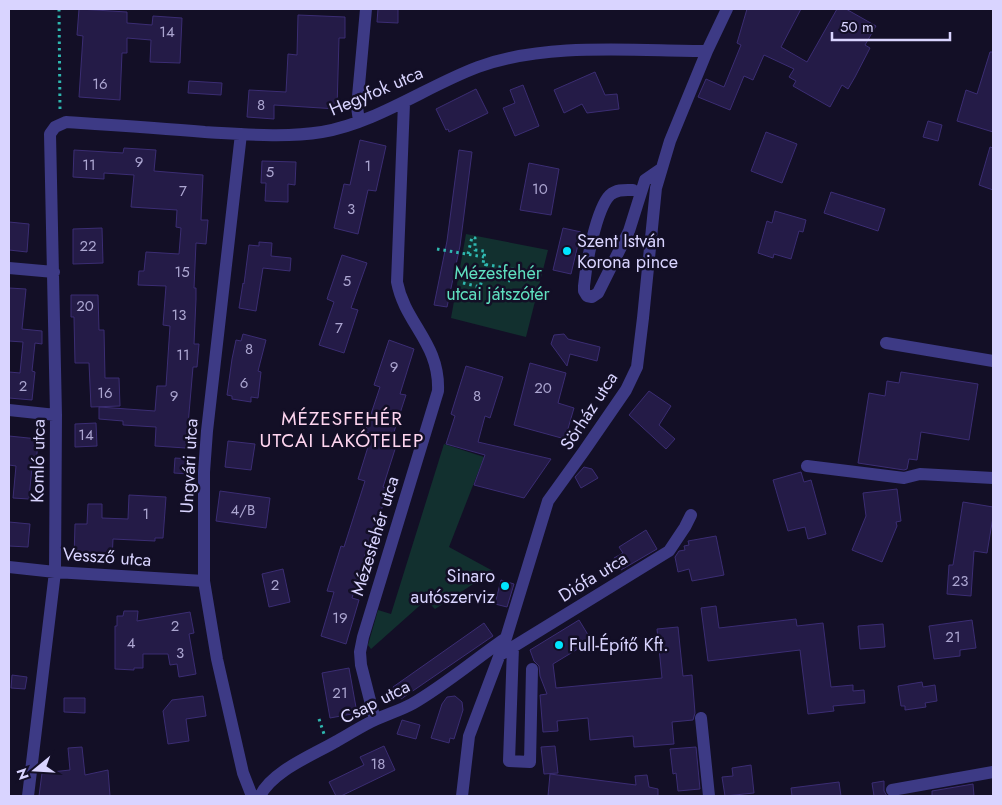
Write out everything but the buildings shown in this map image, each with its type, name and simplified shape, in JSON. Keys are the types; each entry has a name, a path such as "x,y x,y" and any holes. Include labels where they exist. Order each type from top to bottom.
{"street":[{"path":"359,121 357,107 366,9"},
{"name":"Sörház utca","path":"462,796 469,736 500,656 510,643 548,501 626,390 637,367 656,188 670,141 707,51 727,9"},
{"name":"Hegyfok utca","path":"55,127 66,122 241,134 308,134 324,132 359,121 404,103 440,83 471,70 515,57 584,50 707,51"},
{"name":"Mézesfehér utca","path":"375,720 360,652 438,390 435,360 429,345 400,296 397,282 404,103"},
{"name":"Komló utca","path":"28,796 55,572 56,415 50,134 55,127"},
{"name":"Ungvári utca","path":"241,134 207,431 204,472 204,581 217,658 243,773 252,796"},
{"path":"633,190 620,189 610,195 603,207 588,252 584,286 587,296 592,297 598,293 629,231 645,180 661,169"},
{"path":"9,268 54,272"},
{"path":"886,343 993,361"},
{"path":"9,410 56,415"},
{"path":"807,466 904,478 920,474 993,478"},
{"name":"Diófa utca","path":"510,643 669,551 691,516"},
{"name":"Vessző utca","path":"9,567 55,572 204,581"},
{"path":"510,643 508,761 530,762 532,669"},
{"name":"Csap utca","path":"260,796 271,781 288,769 375,720 409,706 435,690 454,675 510,643"},
{"path":"701,718 709,796"},
{"path":"892,790 993,772"}],"path":[{"path":"55,127 60,116 59,9"},
{"path":"468,254 472,237 475,238 475,250 485,251 483,264 529,272"},
{"path":"437,249 484,256"},
{"path":"463,283 480,287 486,264"},
{"path":"483,275 510,281"}],"green space":[{"name":"Mézesfehér utcai játszótér","path":"466,234 548,250 526,337 451,318"},
{"path":"444,444 484,457 449,547 493,571 435,609 426,600 371,649 368,645 378,610 391,614"}],"place":[{"name":"Szent István Korona pince","path":"567,251"},
{"name":"Sinaro autószerviz","path":"505,586"},
{"name":"Full-Építő Kft.","path":"559,645"}],"district":[{"name":"MÉZESFEHÉR UTCAI LAKÓTELEP","path":"342,429"}]}
